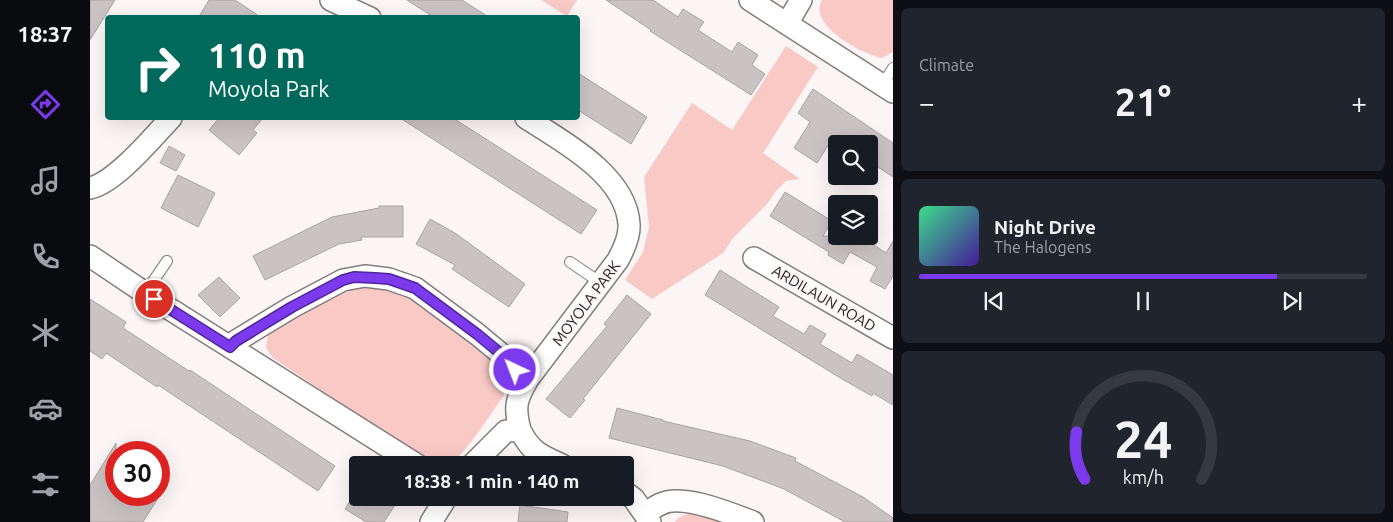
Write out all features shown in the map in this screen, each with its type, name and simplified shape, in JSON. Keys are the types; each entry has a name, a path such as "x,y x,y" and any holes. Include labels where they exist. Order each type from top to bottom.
{"street":[{"path":"331,0 364,15"},
{"path":"750,0 787,24 889,82"},
{"path":"787,24 801,0"},
{"path":"90,188 97,187 118,172 169,120"},
{"name":"MOYOLA PARK","path":"529,120 592,163 604,175 624,201 630,226 626,245 618,260 528,379 517,400 516,414 520,430 534,452 543,456"},
{"path":"90,256 402,456"},
{"name":"ARDILAUN ROAD","path":"754,258 893,338"},
{"path":"230,347 236,341 292,307 343,280 354,277 389,279 415,288 477,334 506,358 515,370 528,379"},
{"path":"481,456 506,431 520,430"},
{"path":"634,500 647,518 662,503 669,501 697,503 753,522"},
{"path":"430,522 441,506"}],"lane":[{"path":"150,296 167,260"},
{"path":"570,262 601,283"}],"shaded area":[{"path":"541,0 577,0 568,15"},
{"path":"822,0 893,0 893,52 882,58 862,51 839,37 822,19 819,10"},
{"path":"786,46 818,67 763,153 800,179 786,181 767,204 733,238 723,253 652,299 625,280 643,252 649,227 644,177 692,103 732,130"},
{"path":"378,287 407,297 475,345 504,374 506,386 503,397 459,456 420,456 273,358 266,348 271,329 328,299 358,288"},
{"path":"687,514 696,514 723,522 675,522 678,518"}],"building":[{"path":"90,0 115,0 105,15 90,40"},
{"path":"209,0 235,0 258,15 200,15"},
{"path":"407,0 462,0 485,15 430,15"},
{"path":"606,0 653,0 678,17 683,9 704,22 698,30 732,52 738,42 758,55 752,65 765,74 751,95 650,31"},
{"path":"580,74 647,117 631,144 580,111"},
{"path":"813,89 893,143 893,177 878,167 878,135 828,135 828,146 817,163 794,148 810,122 798,113"},
{"path":"217,120 261,120 253,130 257,133 239,155 209,130"},
{"path":"403,120 456,120 597,210 581,234"},
{"path":"169,146 185,155 176,171 160,163"},
{"path":"178,175 215,193 198,227 161,208"},
{"path":"785,192 828,219 828,228 823,236 828,236 828,245 874,245 886,253 893,241 893,276 885,289 870,281 877,267 850,252 843,264 828,255 829,252 770,216"},
{"path":"379,206 403,206 403,237 361,237 362,240 339,244 265,280 253,256 332,217 379,208"},
{"path":"430,219 455,233 525,284 509,307 452,269 455,265 416,244"},
{"path":"720,270 779,307 773,316 804,334 810,325 826,334 820,344 852,363 857,354 893,375 893,405 873,393 872,396 842,379 705,295"},
{"path":"219,277 240,298 220,317 198,295"},
{"path":"627,295 651,314 570,418 546,399 607,326 604,324"},
{"path":"90,299 126,322 123,328 335,466 318,491 158,385 157,387 106,353 102,359 90,351"},
{"path":"617,408 663,421 750,441 796,458 795,461 863,497 893,518 893,522 845,522 784,489 723,466 609,438"},
{"path":"105,461 105,506 153,506 143,522 90,522 90,485"},
{"path":"349,503 349,506 394,506 384,522 366,522 345,509"},
{"path":"520,506 568,512 567,522 518,522"}],"route":[{"path":"154,299 230,347 236,341 292,307 343,280 365,276 389,279 415,288 477,334 506,358 515,370"}]}
